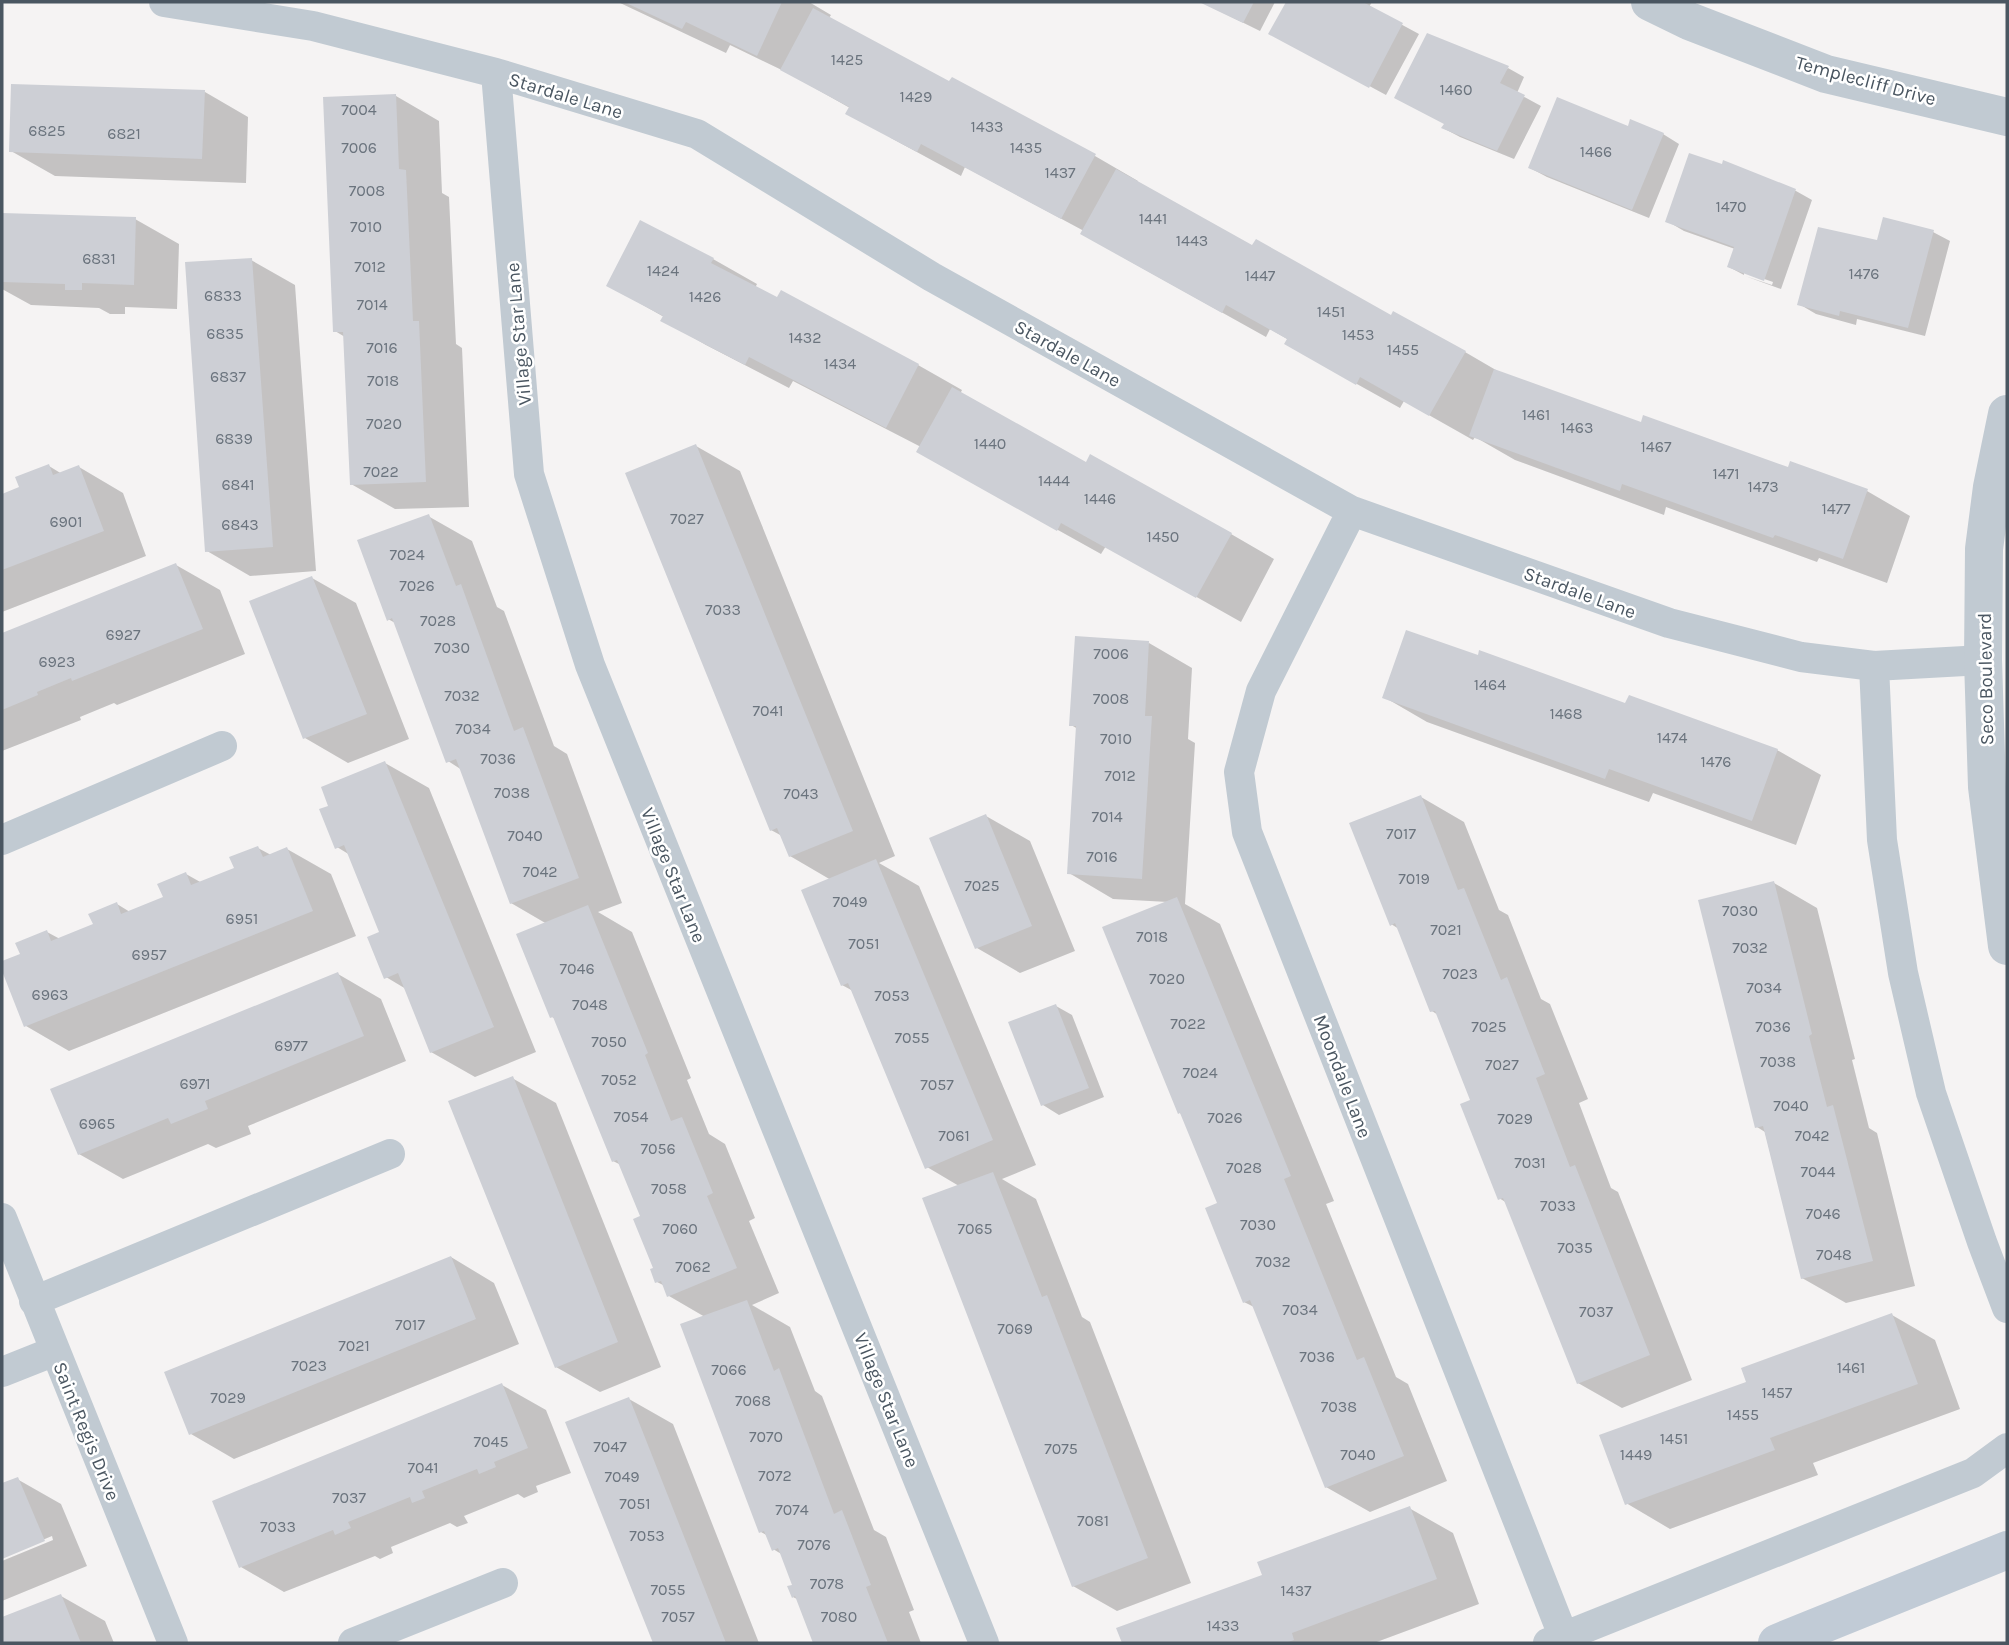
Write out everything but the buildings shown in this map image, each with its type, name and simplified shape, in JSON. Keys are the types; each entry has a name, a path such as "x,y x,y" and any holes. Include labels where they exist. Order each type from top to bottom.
{"main road":[{"path":"1777,1643 2007,1550"}],"street":[{"name":"Templecliff Drive","path":"1650,2 1689,21 1826,74 2007,117"},
{"name":"Seco Boulevard","path":"2007,414 2000,486 1984,549 1983,660 1987,787 2007,946"}],"lane":[{"name":"Stardale Lane","path":"164,2 313,26 496,73 697,134 932,277 1352,511 1669,623 1801,657 1874,666 1983,660"},
{"name":"Village Star Lane","path":"496,73 529,474 590,665 984,1643"},
{"name":"Moondale Lane","path":"1352,511 1261,691 1239,772 1247,832 1559,1641"},
{"path":"1874,666 1882,839 1903,973 1931,1093 2007,1308"},
{"path":"2,840 222,746"},
{"path":"34,1301 390,1154"},
{"name":"Saint Regis Drive","path":"2,1218 173,1643"},
{"path":"2,1372 55,1351"},
{"path":"1559,1641 1973,1473 2007,1448"},
{"path":"353,1643 503,1583"}]}
